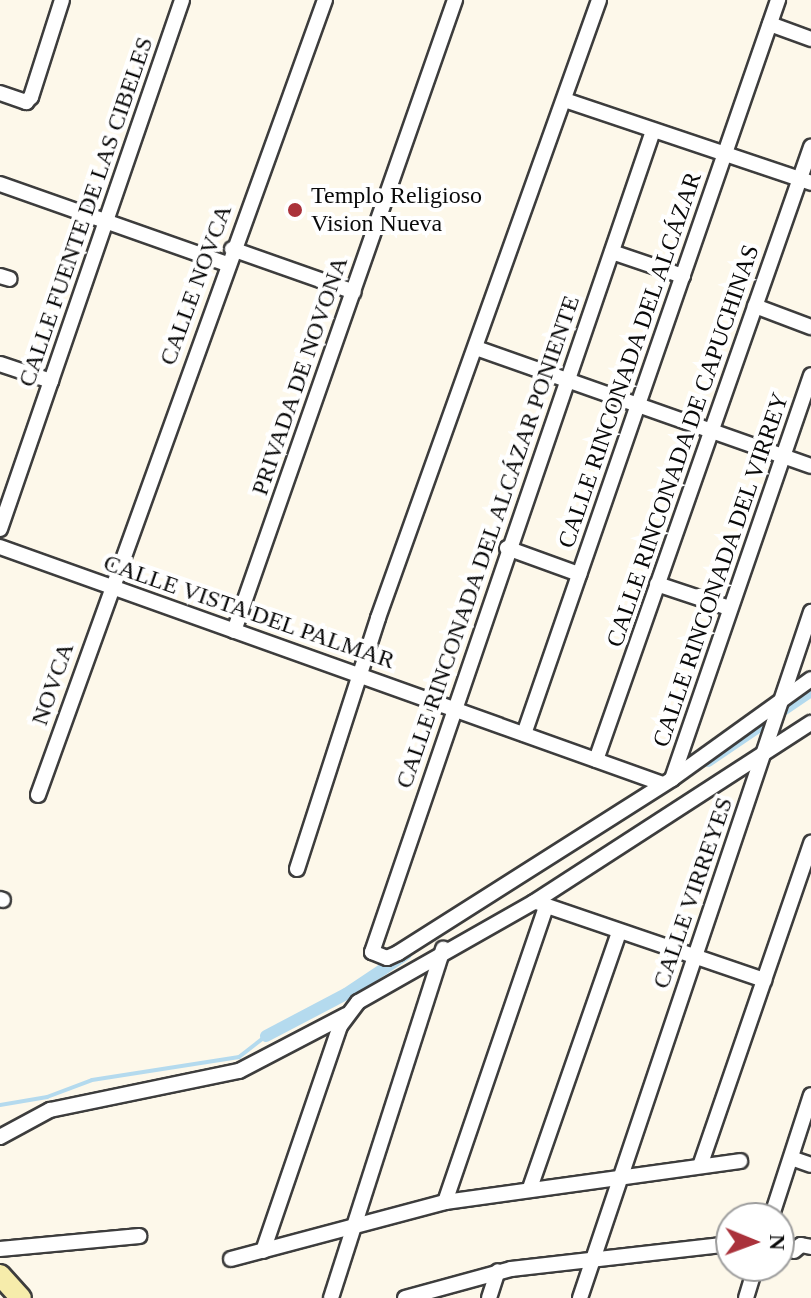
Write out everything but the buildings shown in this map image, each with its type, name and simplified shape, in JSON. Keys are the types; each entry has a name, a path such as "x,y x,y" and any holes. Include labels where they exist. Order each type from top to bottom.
{"street":[{"path":"0,93 28,100 62,0"},
{"name":"CALLE FUENTE DE LAS CIBELES","path":"0,529 182,0"},
{"name":"CALLE NOVCA","path":"109,586 325,0"},
{"name":"PRIVADA DE NOVONA","path":"234,631 455,0"},
{"path":"297,869 599,0"},
{"name":"CALLE RINCONADA DEL ALCÁZAR","path":"524,734 778,0"},
{"path":"770,24 811,39"},
{"path":"565,100 805,181"},
{"name":"CALLE RINCONADA DEL ALCÁZAR PONIENTE","path":"653,131 372,947 377,956 387,958 668,781"},
{"name":"CALLE RINCONADA DE CAPUCHINAS","path":"596,760 755,306 805,181 811,147"},
{"path":"0,184 227,264"},
{"path":"232,249 354,292"},
{"path":"612,252 683,276"},
{"path":"755,306 811,327"},
{"path":"476,348 811,466"},
{"path":"0,364 51,381"},
{"name":"CALLE RINCONADA DEL VIRREY","path":"668,781 811,375"},
{"name":"CALLE VISTA DEL PALMAR","path":"0,547 596,760 668,781"},
{"path":"507,548 579,574"},
{"path":"657,584 729,608"},
{"name":"NOVCA","path":"38,795 109,586"},
{"name":"CALLE VIRREYES","path":"580,1298 648,1088 811,612"},
{"path":"668,781 778,709 811,679"},
{"path":"0,1137 50,1110 239,1071 346,1014 358,1002 443,949 540,904 763,759 811,723"},
{"path":"700,1166 811,843"},
{"path":"540,904 764,980"},
{"path":"445,1202 540,904"},
{"path":"530,1188 619,932"},
{"path":"331,1298 443,949"},
{"path":"263,1251 346,1014"},
{"path":"776,1202 811,1095"},
{"path":"791,1158 811,1165"},
{"path":"231,1259 445,1202 740,1161"},
{"path":"0,1249 139,1236"},
{"path":"405,1298 498,1271 715,1246"},
{"path":"489,1298 498,1271"},
{"path":"0,1275 21,1298"}],"waterway":[{"path":"708,761 811,691"},
{"path":"266,1036 346,994 406,954"},
{"path":"0,1105 47,1097 92,1080 239,1057 266,1036"}],"place":[{"name":"Templo Religioso Vision Nueva","path":"295,210"}]}
